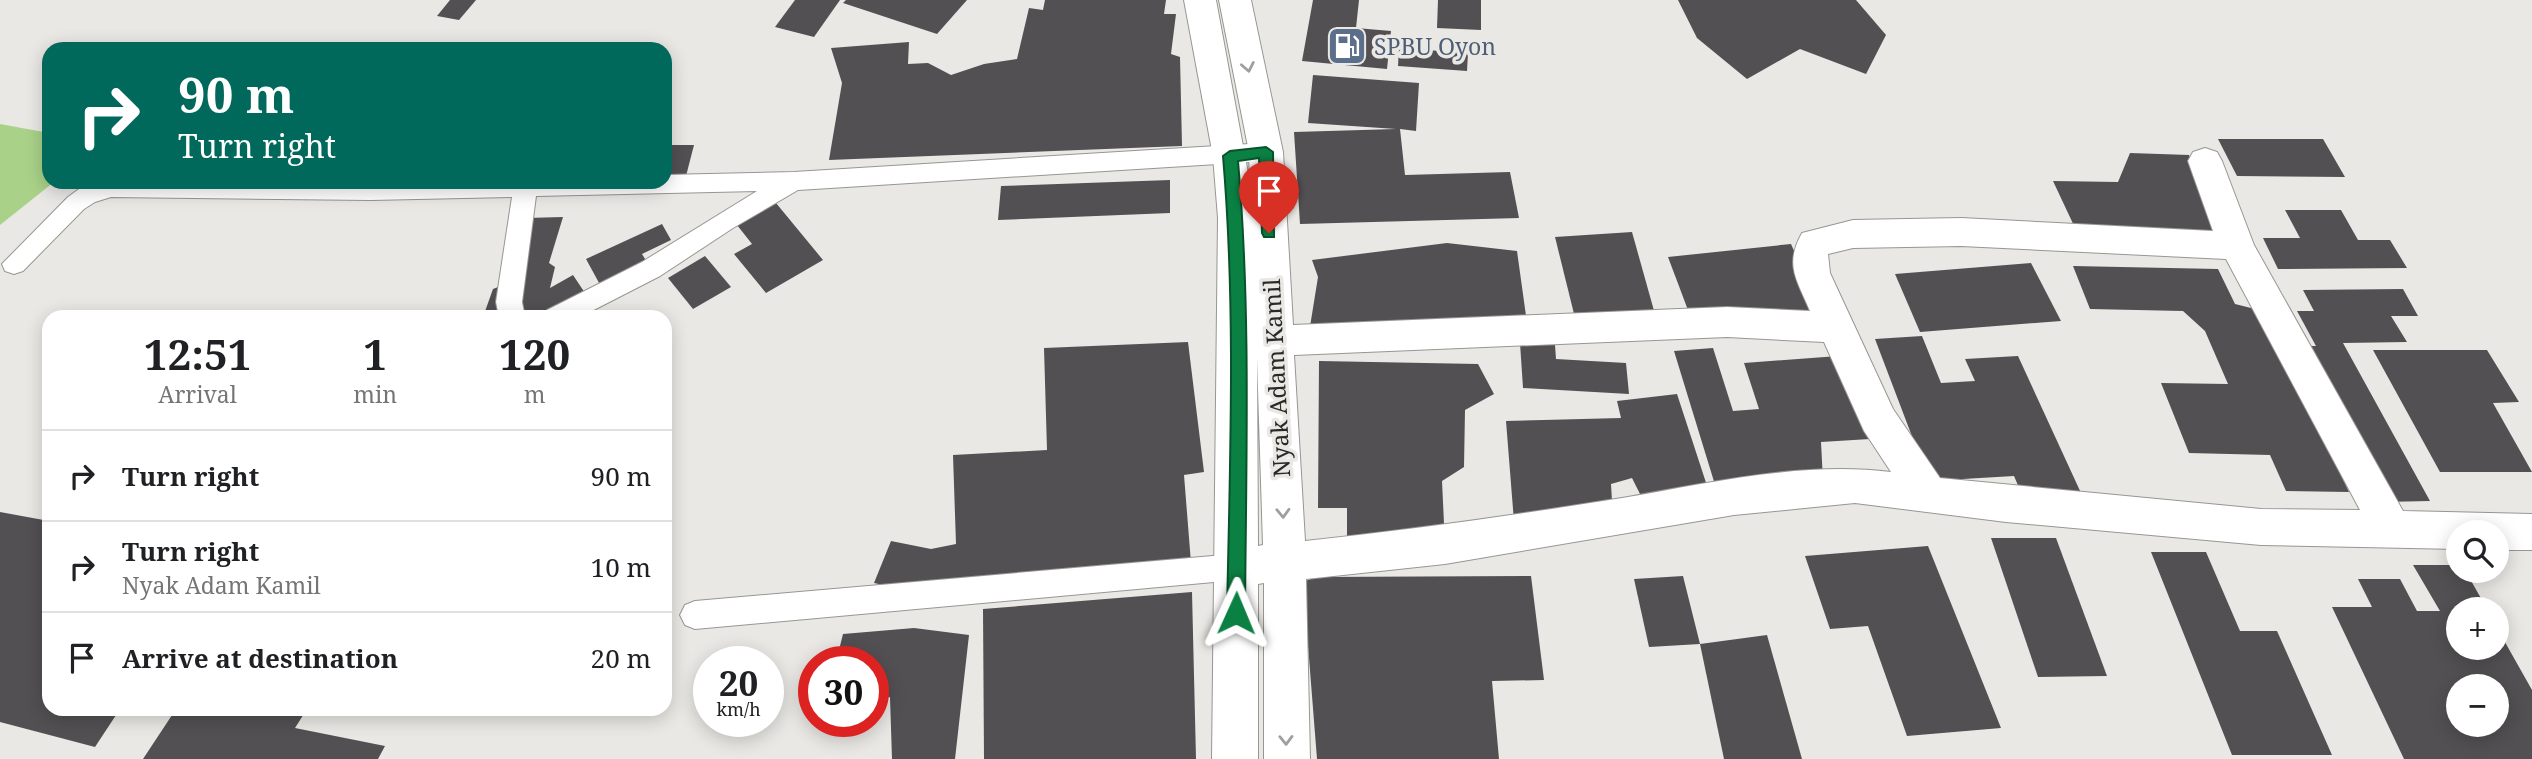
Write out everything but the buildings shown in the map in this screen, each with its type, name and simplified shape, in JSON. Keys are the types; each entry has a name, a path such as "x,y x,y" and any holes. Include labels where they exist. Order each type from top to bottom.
{"street":[{"path":"1200,0 1248,154 1237,273 1236,759"},
{"name":"Nyak Adam Kamil","path":"1235,0 1248,154 1273,341 1280,428 1285,561 1287,759"},
{"path":"2205,160 2236,246 2391,529"},
{"path":"1929,495 1878,419 1836,327 1812,273 1810,251 1815,243 1833,236 1961,232 2236,246"},
{"path":"1273,341 1727,322 1836,327"},
{"path":"1236,567 1445,545 1775,493 1855,485 1929,495 2261,527 2532,532"}],"lane":[{"path":"672,184 794,181 1248,154"},
{"path":"570,310 651,269 724,221 794,181"},
{"path":"14,264 76,203 87,195 108,189"},
{"path":"198,189 448,189"},
{"path":"511,310 509,302 525,189"},
{"path":"695,615 1236,567"}],"green space":[{"path":"0,124 42,132 42,189 45,189 0,225"}],"place":[{"name":"SPBU Oyon","path":"1347,46"}],"route":[{"path":"1236,613 1236,218 1230,156 1266,152 1269,233"}]}
